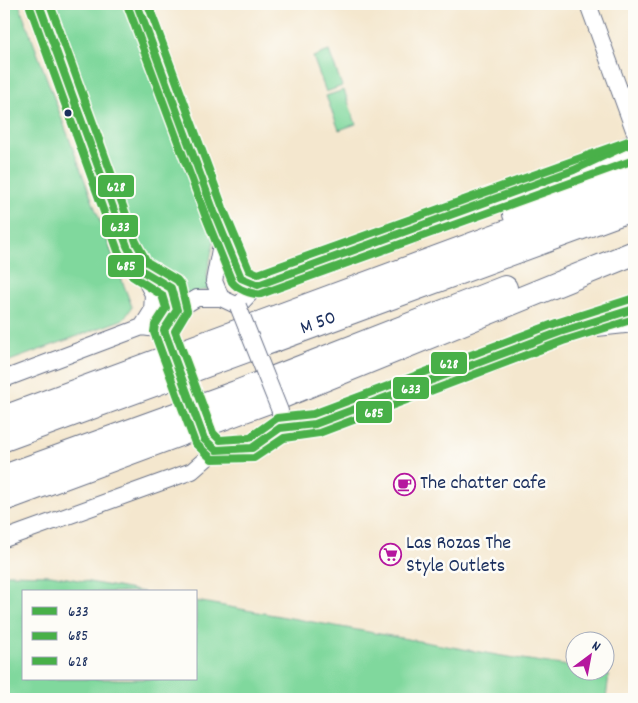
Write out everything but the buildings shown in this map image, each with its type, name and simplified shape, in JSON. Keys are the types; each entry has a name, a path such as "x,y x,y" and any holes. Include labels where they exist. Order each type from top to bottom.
{"highway":[{"path":"315,304 634,160"},
{"path":"4,418 634,185"},
{"name":"M 50","path":"4,439 634,208"},
{"path":"4,477 236,393 634,238"},
{"path":"4,499 285,395 634,253"},
{"path":"285,395 394,360 604,278 634,270"}],"street":[{"path":"39,4 127,246 153,294 152,311 142,327"},
{"path":"137,4 214,212 241,278 258,285"},
{"path":"588,4 634,130"},
{"path":"574,170 634,142"},
{"path":"238,306 258,285 634,149"},
{"path":"214,212 221,244 214,281 221,298"},
{"path":"139,269 171,288 177,310"},
{"path":"164,330 177,310 197,298 221,298 238,306 280,411 280,428"},
{"path":"4,539 192,471 216,450 252,448 280,428 315,424 568,331 634,309"},
{"path":"568,331 634,324"},
{"path":"4,379 142,327 164,330"},
{"path":"164,330 204,439 216,450"}],"green space":[{"path":"4,4 19,4 132,307 124,319 4,363"},
{"path":"48,4 128,4 205,208 214,241 207,274 209,289 195,292 182,298 174,282 145,263 131,238"},
{"path":"329,51 342,86 326,92 313,57"},
{"path":"344,90 356,124 339,130 326,96"},
{"path":"8,574 51,575 133,590 22,590 22,680 198,680 198,601 502,656 566,666 566,680 608,680 606,699 4,699 4,576"}],"transit line":[{"name":"633","path":"39,4 127,246 139,269 171,288 177,310 164,330 204,439 216,450 252,448 280,428 315,424 560,332 634,309"},
{"name":"628","path":"50,4 136,242 147,262 177,280 181,285 187,311 175,331 213,433 220,440 249,438 277,418 313,414 556,323 631,299"},
{"name":"633","path":"137,4 214,212 241,278 258,285 574,170 634,142"},
{"name":"628","path":"148,4 223,208 249,270 258,274 631,140"},
{"name":"685","path":"30,7 118,251 132,276 162,295 166,308 155,325 154,332 195,443 212,459 254,458 284,438 319,433 563,341 634,319"},
{"name":"685","path":"128,7 205,215 232,282 237,287 249,292 261,294 634,160"}],"place":[{"name":"The chatter cafe","path":"404,484"},
{"name":"Las Rozas The Style Outlets","path":"390,555"}]}
